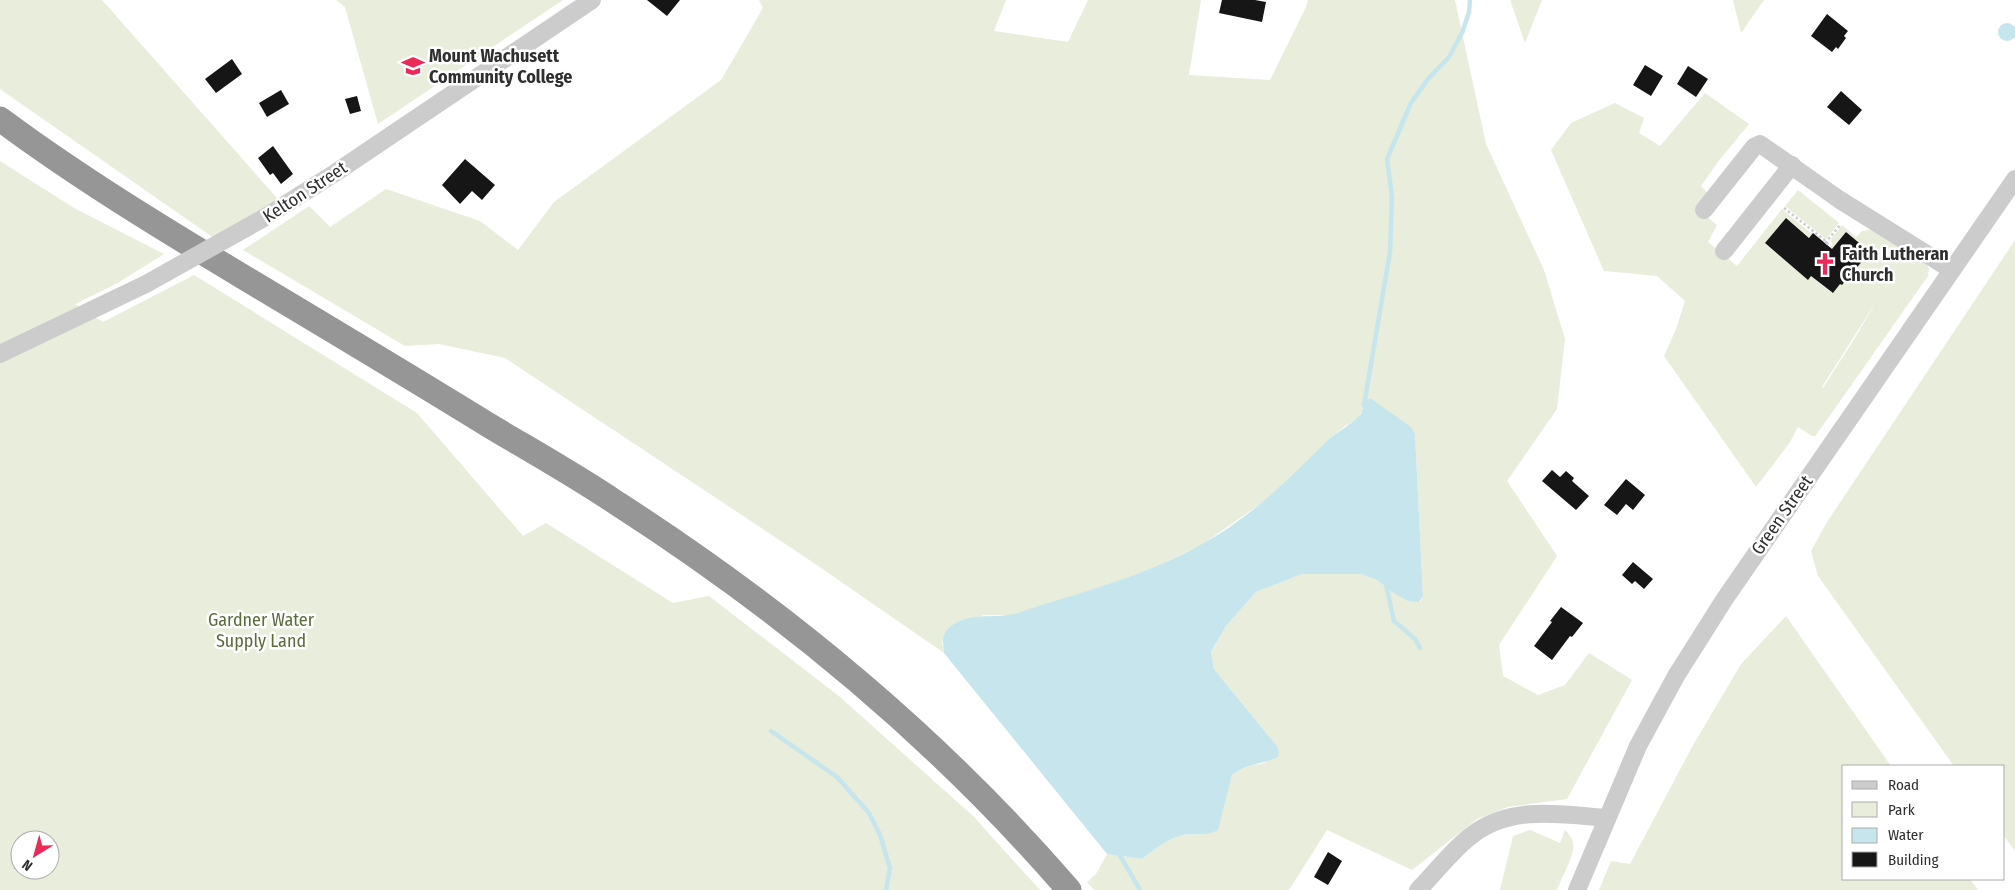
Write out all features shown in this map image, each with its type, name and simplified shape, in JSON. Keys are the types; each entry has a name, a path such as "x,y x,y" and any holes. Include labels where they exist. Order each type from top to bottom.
{"highway":[{"path":"0,119 69,168 174,235 614,501 754,597 848,673 924,741 994,809 1069,890"}],"street":[{"name":"Kelton Street","path":"0,354 146,284 262,219 592,0"},
{"path":"1704,210 1757,144 1766,146 1862,214 1952,270"},
{"path":"1724,251 1792,165"},
{"name":"Green Street","path":"1578,890 1606,818 1638,746 1676,676 1724,600 2015,179"},
{"path":"1418,890 1464,842 1494,822 1506,818 1533,814 1606,818"}],"path":[{"path":"1784,208 1827,244 1841,224"}],"green space":[{"path":"0,0 102,0 284,206 221,243 0,89"},
{"name":"Mount Wachusett Community College","path":"336,0 563,0 378,124 345,7"},
{"path":"759,0 1006,0 994,31 1068,42 1088,0 1201,0 1189,75 1270,80 1308,0 1455,0 1486,144 1544,270 1565,339 1557,409 1507,481 1557,556 1499,645 1503,676 1538,695 1565,685 1589,653 1632,680 1567,799 1508,807 1477,819 1412,870 1327,830 1289,890 1094,890 1087,882 1096,874 1107,854 1142,859 1172,839 1188,834 1205,834 1217,830 1232,775 1247,767 1265,763 1277,746 1214,669 1211,653 1226,626 1256,592 1302,574 1361,574 1377,580 1392,592 1420,602 1423,596 1415,434 1410,427 1369,398 1363,401 1362,412 1357,419 1329,439 1305,465 1270,497 1203,544 1158,566 1108,585 1013,615 985,615 960,621 942,642 944,653 808,559 505,358 439,344 405,346 243,250 309,206 330,227 386,189 480,221 518,250 554,202 721,80 763,8"},
{"path":"1510,0 1542,0 1525,43"},
{"path":"1733,0 1764,0 1741,33"},
{"path":"1705,93 1749,124 1701,186 1708,193 1698,209 1717,225 1708,242 1737,266 1782,209 1812,234 1809,237 1786,218 1765,244 1808,279 1811,276 1832,293 1840,284 1842,285 1869,252 1846,232 1832,249 1830,248 1832,245 1831,239 1842,225 1856,237 1862,231 1874,229 1927,264 1929,269 1928,276 1819,431 1815,436 1812,436 1798,427 1790,442 1756,487 1664,356 1676,329 1685,301 1657,276 1604,271 1551,150 1571,123 1615,103 1644,118 1639,133 1660,146","holes":["1879,297 1853,341 1823,388"]},
{"name":"Gardner Water Supply Land","path":"0,161 74,208 164,254 116,284 75,304 103,322 194,275 417,413 523,536 546,523 673,603 709,596 840,697 973,816 1040,890 0,890"},
{"path":"1798,190 1839,223 1826,239 1785,206"},
{"path":"2015,240 2015,851 2005,837 2005,765 1953,765 1818,576 1811,551 1827,522"},
{"path":"1786,616 1890,765 1842,765 1842,880 1971,880 1978,890 1599,890 1611,861 1630,864 1692,747 1741,664"},
{"path":"1530,830 1560,843 1565,830 1572,838 1572,854 1557,890 1500,890 1513,836"}],"water":[{"path":"2007,23 2013,26 2016,32 2013,38 2007,41 2001,38 1998,32 2001,26"},
{"path":"1370,398 1411,427 1415,434 1423,596 1419,602 1408,601 1392,592 1377,580 1361,574 1302,574 1256,592 1226,626 1211,652 1214,669 1277,746 1278,757 1248,766 1232,775 1218,830 1209,833 1188,834 1172,839 1142,859 1107,854 944,653 943,640 945,634 949,628 964,619 1016,614 1140,573 1202,544 1220,534 1268,497 1327,441 1357,418 1362,412 1363,401"}],"building":[{"path":"647,0 680,0 667,16"},
{"path":"1222,0 1266,2 1262,22 1219,13"},
{"path":"1827,14 1848,31 1844,36 1846,38 1838,49 1836,47 1832,52 1811,36"},
{"path":"232,59 242,74 216,93 205,79"},
{"path":"1645,65 1663,76 1651,96 1633,85"},
{"path":"1688,66 1708,79 1696,97 1677,84"},
{"path":"281,90 289,104 267,117 259,103"},
{"path":"1841,91 1862,110 1849,125 1827,107"},
{"path":"357,96 361,111 350,114 345,99"},
{"path":"273,146 293,174 281,184 273,173 270,175 258,158"},
{"path":"465,159 495,185 482,200 472,191 460,204 442,185"},
{"name":"Faith Lutheran Church","path":"1786,218 1809,238 1813,233 1832,249 1846,232 1870,252 1833,293 1811,276 1808,280 1765,243"},
{"path":"1552,470 1560,477 1566,471 1574,478 1572,481 1589,496 1576,510 1542,481"},
{"path":"1626,479 1645,495 1633,510 1626,504 1617,515 1604,505"},
{"path":"1633,562 1653,579 1644,589 1635,581 1632,584 1622,575"},
{"path":"1561,607 1583,623 1572,637 1570,636 1552,660 1534,646"},
{"path":"1328,852 1342,861 1328,885 1314,877"}],"waterway":[{"path":"1364,405 1390,252 1392,197 1387,159 1411,103 1428,79 1449,57 1462,33 1469,12 1470,0"},
{"path":"1386,584 1394,621 1415,639 1420,648"},
{"path":"771,731 837,777 869,813 880,835 890,868 886,890"},
{"path":"1118,852 1140,890"}],"place":[{"name":"Mount Wachusett Community College","path":"413,66"},
{"name":"Faith Lutheran Church","path":"1825,264"}]}
